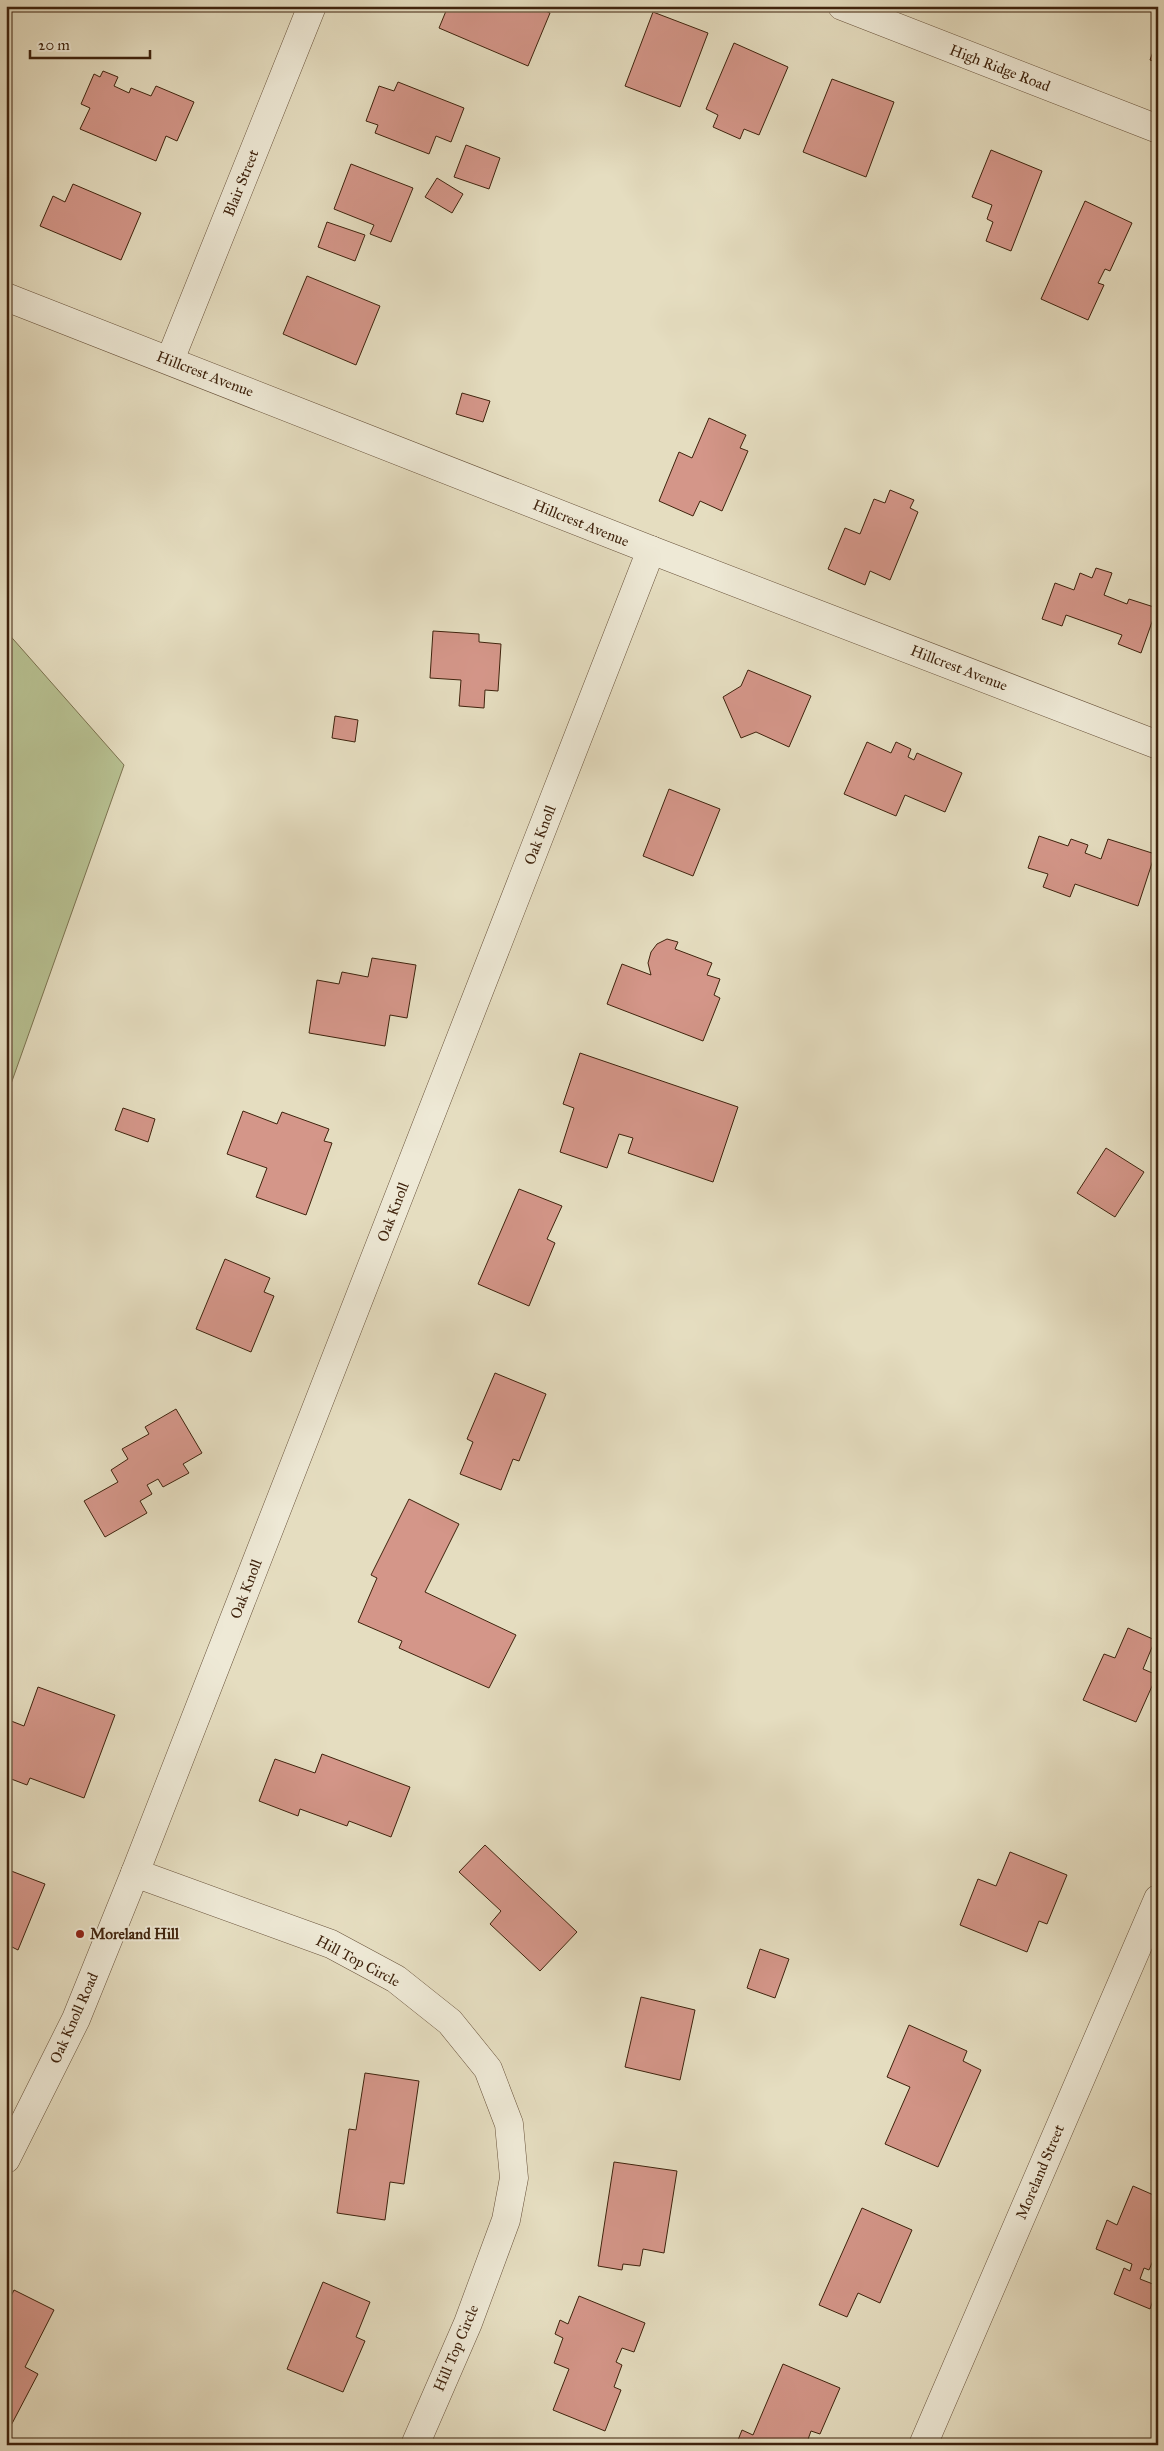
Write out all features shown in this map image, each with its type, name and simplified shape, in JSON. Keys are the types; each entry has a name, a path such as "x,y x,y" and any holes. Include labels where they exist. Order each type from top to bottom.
{"street":[{"name":"Blair Street","path":"170,360 312,6"},
{"name":"High Ridge Road","path":"842,6 1158,129"},
{"name":"Hillcrest Avenue","path":"6,297 651,550 1158,745"},
{"name":"Oak Knoll","path":"135,1873 651,550"},
{"name":"Oak Knoll Road","path":"6,2159 76,2018 135,1873"},
{"name":"Hill Top Circle","path":"135,1873 331,1944 396,1980 450,2022 488,2069 508,2124 514,2178 508,2212 468,2323 415,2445"},
{"name":"Moreland Street","path":"923,2445 1158,1899"}],"green space":[{"path":"6,631 124,765 6,1098"}],"building":[{"path":"434,6 542,6 541,9 550,13 528,66 439,28 446,11"},
{"path":"653,12 708,33 680,107 625,86"},
{"path":"1158,38 1158,63 1150,60"},
{"path":"734,43 788,67 759,135 744,129 740,139 713,127 718,115 706,109"},
{"path":"103,71 118,77 114,86 129,93 131,88 151,96 156,86 194,102 177,141 166,136 156,161 80,129 90,108 81,104 94,74 100,77"},
{"path":"832,79 894,102 866,177 803,152"},
{"path":"398,82 464,108 451,142 436,136 429,154 375,133 378,125 366,121 379,86 394,91"},
{"path":"466,145 500,158 489,189 454,177"},
{"path":"991,150 1042,171 1011,251 986,241 993,222 987,219 992,205 972,197"},
{"path":"351,164 413,188 391,242 370,234 374,225 334,209"},
{"path":"437,178 463,194 452,213 425,197"},
{"path":"73,184 141,213 121,260 40,226 53,196 65,202"},
{"path":"1085,201 1132,223 1110,271 1105,269 1098,283 1104,285 1088,320 1041,299"},
{"path":"327,222 365,235 355,261 318,247"},
{"path":"307,276 380,306 356,365 283,334"},
{"path":"462,393 490,401 483,422 456,414"},
{"path":"709,418 746,435 740,448 748,451 722,511 700,501 693,516 659,501 679,452 692,458"},
{"path":"890,490 914,500 910,508 918,512 890,580 870,571 865,585 828,569 845,528 860,534 874,499 885,503"},
{"path":"1096,568 1112,573 1104,595 1127,604 1129,599 1157,608 1141,653 1118,644 1122,635 1066,615 1062,626 1042,619 1055,583 1074,590 1080,573 1092,578"},
{"path":"433,631 479,634 479,642 501,644 498,691 485,690 484,708 459,706 461,680 430,678"},
{"path":"748,670 811,696 789,747 756,732 741,738 723,697 741,686"},
{"path":"335,716 358,720 355,742 332,738"},
{"path":"867,742 891,753 896,742 911,749 908,757 914,760 917,753 962,773 945,812 905,795 896,816 844,794"},
{"path":"669,789 720,809 693,876 643,856"},
{"path":"1039,836 1068,846 1071,839 1088,845 1085,853 1101,859 1108,839 1155,854 1138,906 1075,884 1070,897 1043,887 1048,874 1028,868"},
{"path":"667,939 678,942 675,949 712,963 707,975 720,979 714,995 720,998 703,1041 607,1004 622,964 651,975 648,963 651,952 657,944"},
{"path":"372,958 416,965 407,1018 390,1015 385,1046 309,1033 317,980 339,984 342,972 368,977"},
{"path":"580,1053 738,1107 713,1182 628,1153 633,1138 619,1134 607,1168 560,1152 574,1108 563,1104"},
{"path":"123,1108 155,1119 148,1142 115,1130"},
{"path":"243,1111 277,1124 282,1112 329,1129 324,1141 332,1143 306,1215 256,1197 267,1168 227,1154"},
{"path":"1106,1148 1144,1172 1115,1217 1077,1193"},
{"path":"519,1189 562,1206 547,1239 555,1243 529,1306 478,1284"},
{"path":"225,1259 270,1278 264,1292 274,1296 251,1352 196,1329"},
{"path":"495,1373 546,1394 519,1461 513,1459 501,1490 460,1474 473,1442 467,1439"},
{"path":"176,1409 202,1453 183,1464 189,1473 163,1487 158,1479 147,1485 152,1494 140,1501 147,1513 105,1537 84,1501 118,1482 111,1470 128,1459 122,1449 149,1434 145,1427"},
{"path":"409,1499 459,1524 425,1592 516,1635 489,1688 399,1648 402,1641 358,1622 377,1578 371,1575"},
{"path":"1128,1628 1155,1640 1143,1669 1157,1675 1136,1722 1083,1700 1104,1654 1115,1658"},
{"path":"38,1687 115,1715 84,1798 30,1778 27,1785 6,1777 6,1719 24,1726"},
{"path":"322,1754 410,1787 391,1837 349,1821 347,1826 300,1809 298,1816 259,1801 275,1759 315,1773"},
{"path":"485,1845 577,1932 540,1971 490,1924 501,1911 459,1872"},
{"path":"1010,1852 1067,1875 1047,1924 1039,1921 1027,1952 960,1925 978,1879 996,1886"},
{"path":"6,1869 45,1884 18,1950 6,1944"},
{"path":"760,1949 789,1959 775,1998 747,1988"},
{"path":"641,1997 695,2010 680,2080 625,2067"},
{"path":"909,2025 967,2051 963,2061 981,2070 938,2167 885,2144 910,2087 887,2077"},
{"path":"365,2073 419,2081 404,2184 390,2182 385,2220 337,2213 349,2129 356,2130"},
{"path":"614,2162 677,2171 664,2253 643,2249 640,2266 623,2264 622,2270 598,2266"},
{"path":"1133,2186 1158,2197 1158,2249 1149,2270 1144,2268 1140,2279 1158,2286 1150,2309 1114,2294 1124,2268 1130,2271 1132,2264 1096,2249 1107,2220 1117,2225"},
{"path":"862,2208 912,2230 880,2303 858,2293 847,2317 819,2305"},
{"path":"323,2282 370,2302 356,2337 365,2341 343,2392 287,2369"},
{"path":"14,2290 54,2310 25,2367 38,2374 6,2435 6,2306"},
{"path":"579,2296 645,2323 634,2352 622,2348 616,2362 622,2365 614,2387 621,2390 605,2431 553,2410 569,2369 554,2363 563,2338 555,2334 560,2320 568,2324"},
{"path":"783,2364 840,2388 820,2434 811,2431 806,2445 736,2445 742,2430 753,2435"}],"place":[{"name":"Moreland Hill","path":"80,1934"}]}
